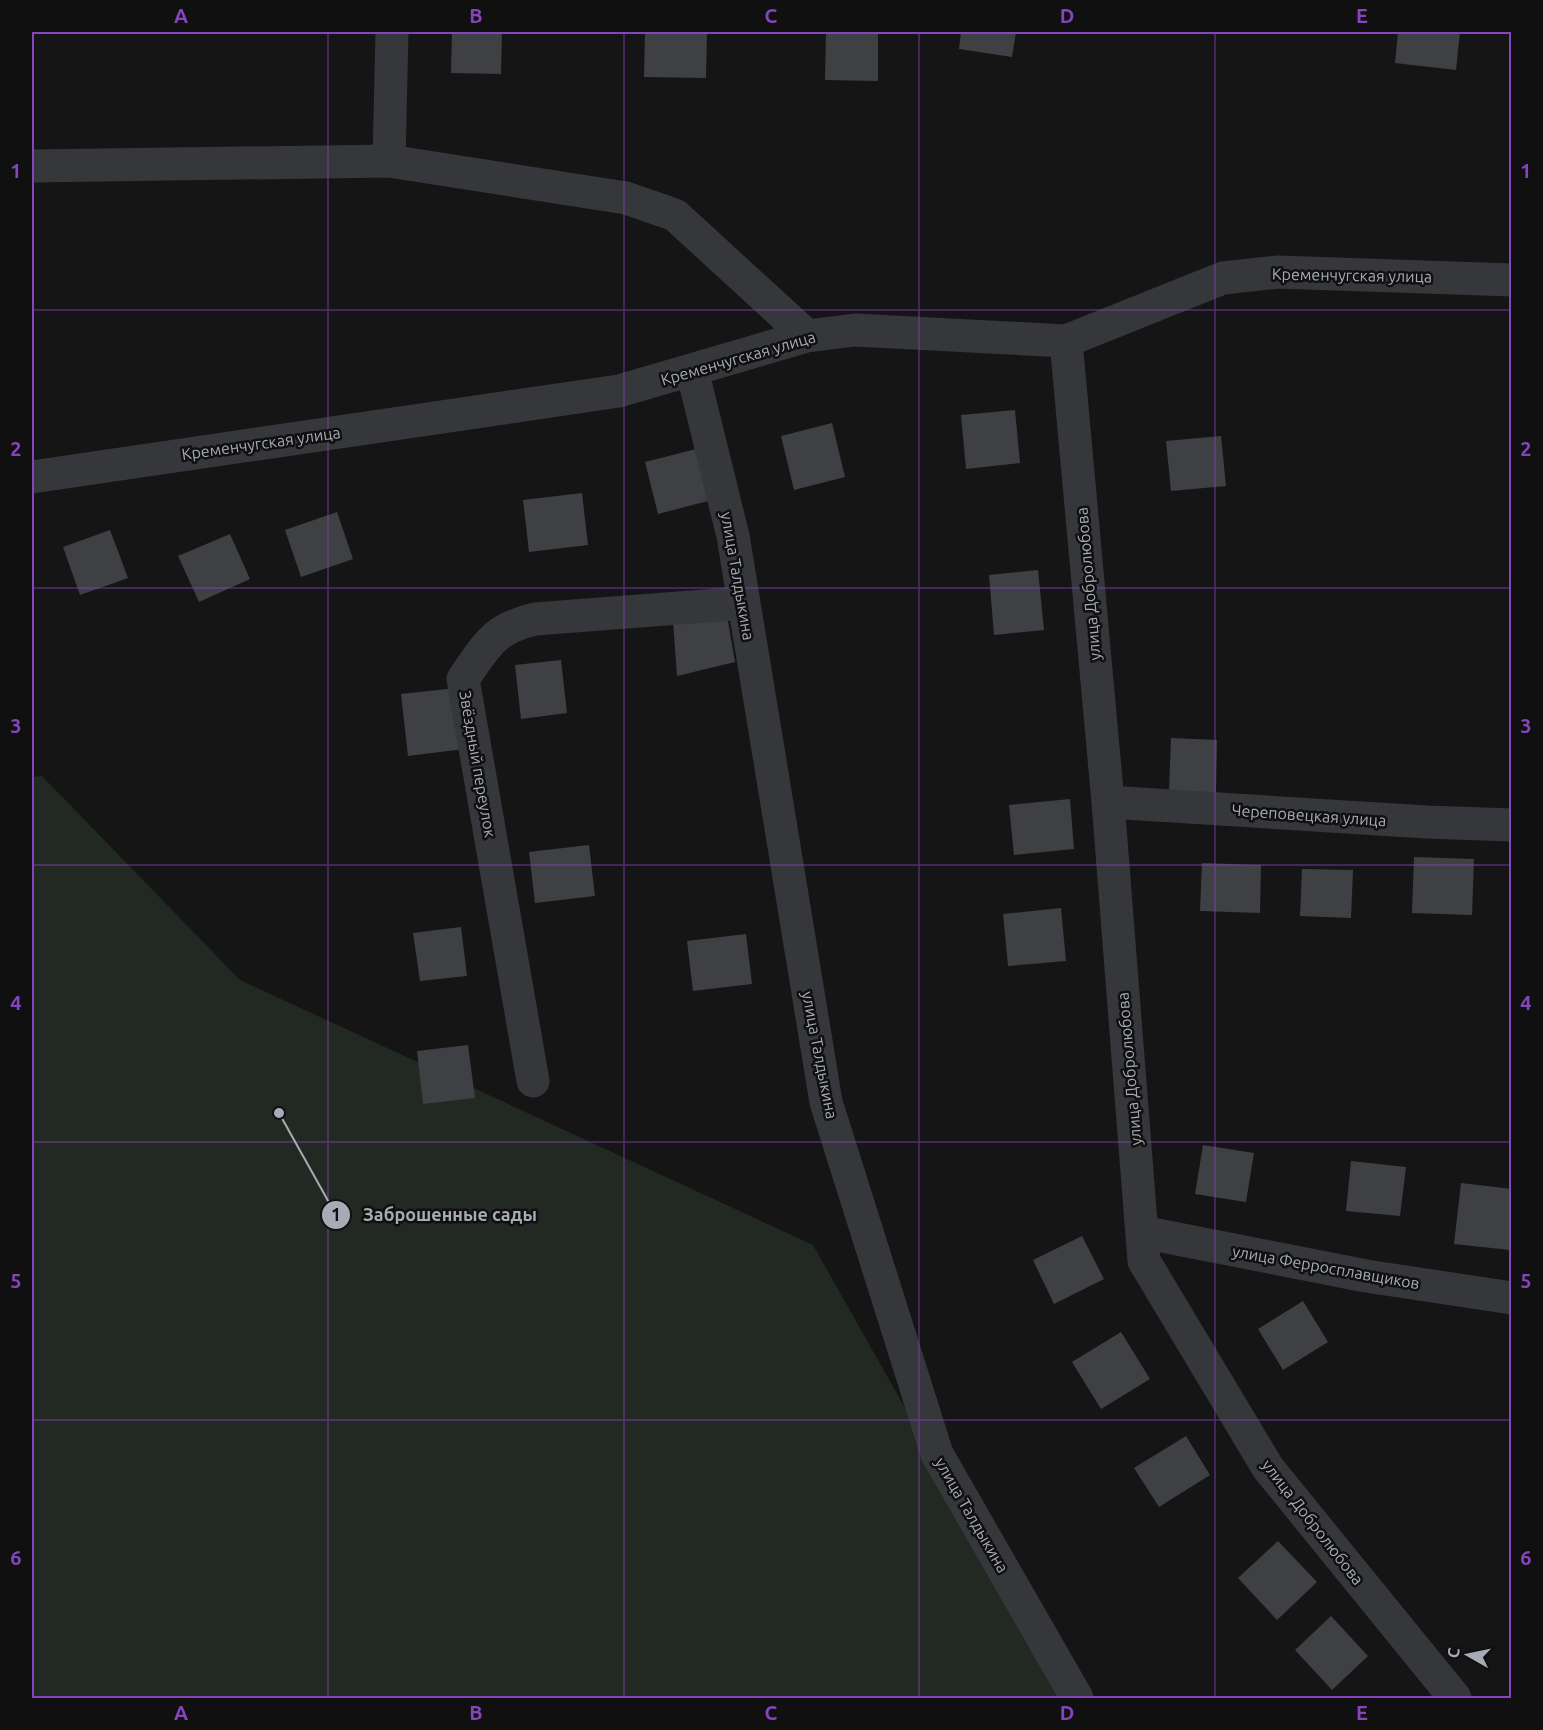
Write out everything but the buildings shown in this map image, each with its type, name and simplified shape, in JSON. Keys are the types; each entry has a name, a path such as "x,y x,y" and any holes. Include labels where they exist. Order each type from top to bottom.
{"street":[{"path":"389,162 392,32"},
{"path":"32,165 389,162 626,198 675,216 807,336"},
{"name":"Кременчугская улица","path":"32,477 619,391 807,336 855,330 1066,340 1223,278 1278,272 1512,280"},
{"name":"улица Добролюбова","path":"1066,340 1108,802 1144,1261 1268,1468 1455,1698"},
{"name":"улица Талдыкина","path":"692,370 733,536 826,1102 938,1454 1077,1698"},
{"name":"Звёздный переулок","path":"533,1081 463,679 490,640 512,625 535,619 744,603"},
{"name":"Череповецкая улица","path":"1108,802 1426,822 1512,825"},
{"name":"улица Ферросплавщиков","path":"1142,1232 1365,1276 1512,1298"}],"shaded area":[{"path":"42,776 240,980 813,1245 1069,1698 32,1698 32,777"}],"place":[{"name":"Заброшенные сады","path":"279,1113"}]}
